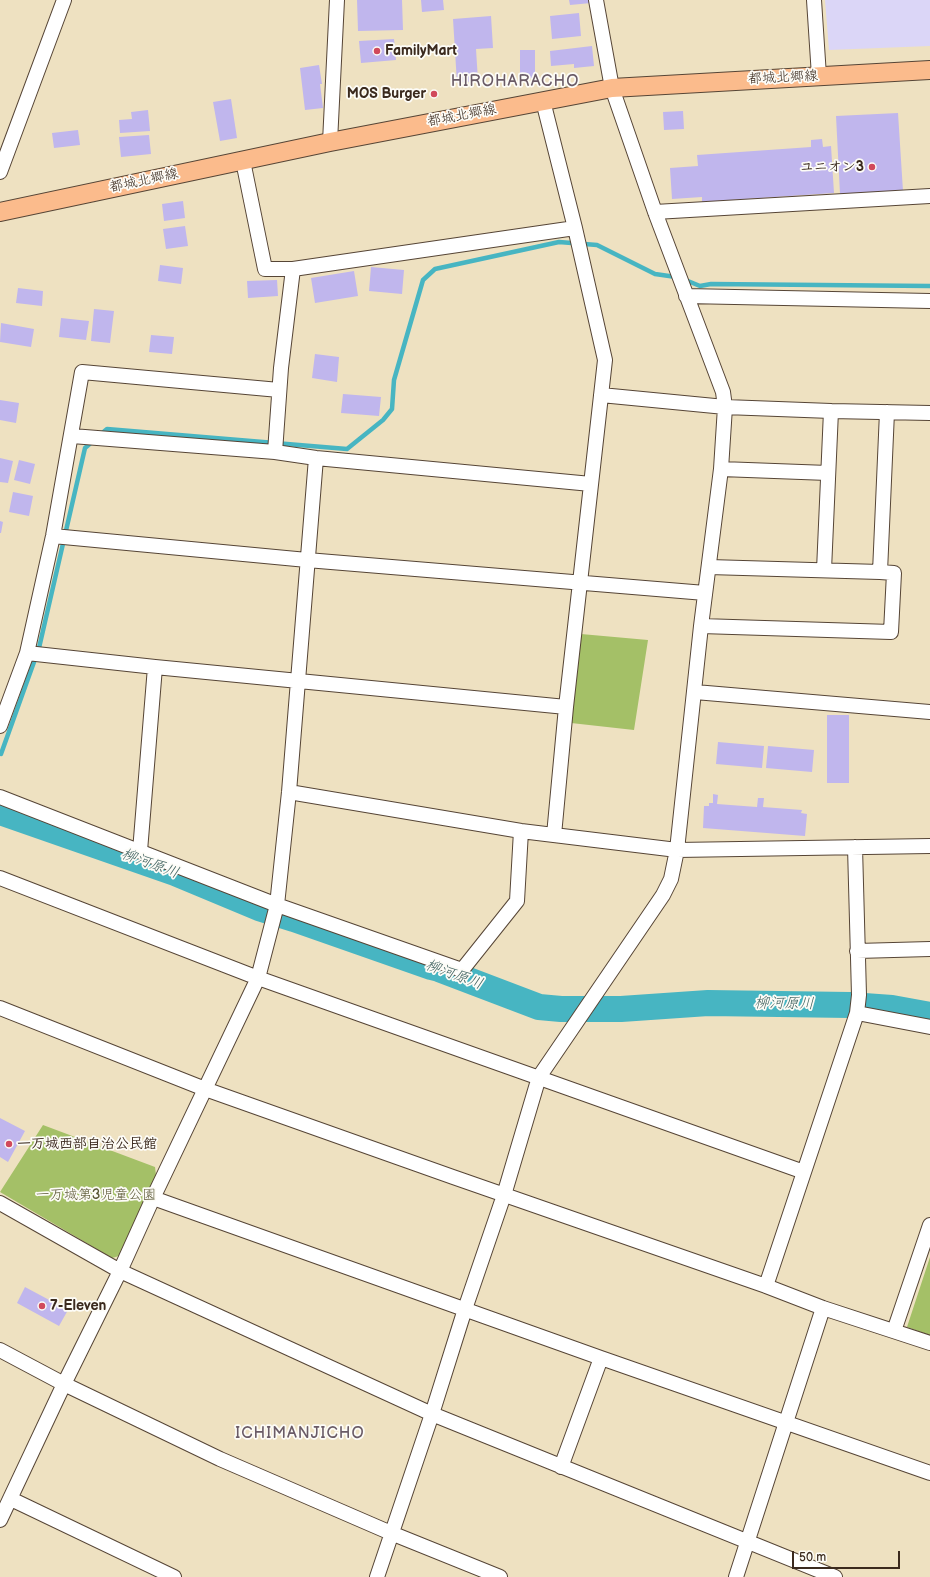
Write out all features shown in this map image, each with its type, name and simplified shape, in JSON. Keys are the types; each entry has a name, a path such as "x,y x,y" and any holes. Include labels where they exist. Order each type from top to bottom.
{"main road":[{"name":"都城北郷線","path":"0,212 330,142 612,88 930,70"}],"street":[{"path":"0,172 64,0"},
{"path":"330,142 337,0"},
{"path":"377,1577 504,1195 539,1077 577,1019 663,895 671,879 677,850 701,626 721,469 724,407 723,392 674,265 612,88 596,0"},
{"path":"814,0 819,76"},
{"path":"543,100 575,228 605,360 566,707 554,835"},
{"path":"243,160 265,269 293,269 575,228"},
{"path":"655,212 930,196"},
{"path":"275,452 279,390 293,269"},
{"path":"686,296 930,301"},
{"path":"0,726 27,653 53,536 72,436 82,372 279,390"},
{"path":"601,395 724,407 930,413"},
{"path":"824,570 831,411"},
{"path":"880,572 887,412"},
{"path":"72,436 275,452 316,458 591,484"},
{"path":"0,1520 64,1384 120,1271 153,1198 258,978 278,905 289,792 316,458"},
{"path":"721,469 828,474"},
{"path":"53,536 307,560 705,592"},
{"path":"701,626 891,632 894,573 709,567"},
{"path":"27,653 566,707"},
{"path":"140,851 155,667"},
{"path":"695,692 930,712"},
{"path":"289,792 521,831 677,850 930,846"},
{"path":"0,797 278,905 462,970 517,901 521,831"},
{"path":"766,1286 858,1013 859,995 855,847"},
{"path":"0,878 258,978 804,1172"},
{"path":"857,951 930,949"},
{"path":"0,1008 205,1089 766,1286 823,1308 930,1343"},
{"path":"858,1013 930,1027"},
{"path":"153,1198 601,1358 930,1473"},
{"path":"0,1202 120,1271 432,1414 835,1577"},
{"path":"894,1331 930,1226"},
{"path":"736,1577 823,1308"},
{"path":"0,1350 64,1384 220,1458 391,1533 500,1577"},
{"path":"561,1467 601,1358"},
{"path":"11,1499 174,1577"}],"shaded area":[{"path":"825,0 930,0 930,46 829,50"}],"green space":[{"path":"581,634 648,640 634,730 571,723"},
{"name":"一万城第3児童公園","path":"43,1125 155,1167 156,1175 119,1256 112,1258 0,1192"},
{"path":"930,1257 930,1335 907,1327"}],"building":[{"path":"357,0 402,0 403,30 358,31"},
{"path":"421,0 443,0 444,10 422,12"},
{"path":"569,0 591,0 591,3 570,5"},
{"path":"579,13 581,36 552,39 550,16"},
{"path":"491,16 493,48 476,49 478,81 457,83 453,19"},
{"name":"FamilyMart","path":"394,39 396,60 361,63 359,41"},
{"path":"592,46 594,66 574,68 574,64 551,66 550,51"},
{"path":"520,50 535,50 535,78 520,79"},
{"path":"319,65 322,84 320,84 323,108 305,110 300,68"},
{"path":"231,99 237,138 220,141 213,102"},
{"path":"148,110 150,131 120,133 119,120 132,119 131,112"},
{"path":"683,111 684,129 664,130 663,112"},
{"path":"898,113 903,191 840,194 836,116"},
{"path":"78,130 80,145 54,148 52,133"},
{"path":"149,135 151,154 121,157 119,137"},
{"path":"822,139 823,147 831,146 834,193 702,202 702,197 672,199 670,168 698,166 697,155 811,147 811,140"},
{"path":"183,201 185,218 164,221 162,204"},
{"path":"185,226 188,246 166,249 163,229"},
{"path":"160,265 183,268 181,284 158,281"},
{"path":"371,267 404,270 402,294 369,291"},
{"path":"354,271 358,296 315,303 311,278"},
{"path":"277,280 278,296 248,298 247,281"},
{"path":"18,288 43,291 42,306 16,303"},
{"path":"94,309 114,311 110,343 91,341"},
{"path":"61,318 89,321 86,340 59,337"},
{"path":"1,323 34,329 31,347 0,342"},
{"path":"151,335 174,337 172,354 149,352"},
{"path":"315,354 339,357 337,382 312,378"},
{"path":"343,394 381,397 379,416 341,413"},
{"path":"0,400 19,403 16,423 0,420"},
{"path":"0,458 13,461 8,483 0,482"},
{"path":"19,460 35,464 30,484 14,480"},
{"path":"13,492 33,496 29,516 9,512"},
{"path":"0,521 3,522 1,533 0,533"},
{"path":"827,715 849,715 849,783 827,783"},
{"path":"718,742 764,746 762,768 716,764"},
{"path":"768,746 814,750 812,772 766,768"},
{"path":"713,794 718,795 717,804 757,807 758,798 764,798 763,807 802,810 801,813 807,814 805,836 703,828 704,806 709,806 709,803 713,803"},
{"name":"一万城西部自治公民館","path":"0,1118 25,1131 8,1162 0,1157"},
{"name":"7-Eleven","path":"25,1287 68,1310 59,1326 17,1303"}],"waterway":[{"path":"100,435 107,429 347,449 383,420 392,409 394,380 423,280 435,269 559,242 597,245 655,274 676,277"},
{"path":"683,279 700,286 711,284 930,286"},
{"path":"1,754 39,648 85,448 93,441"},
{"name":"柳河原川","path":"0,812 175,873 259,908 439,969 539,1007 561,1009 621,1009 708,1003 850,1005 892,1008 930,1015"}],"place":[{"name":"FamilyMart","path":"377,51"},
{"name":"MOS Burger","path":"434,94"},
{"name":"ユニオン3","path":"872,167"},
{"name":"一万城西部自治公民館","path":"9,1144"},
{"name":"7-Eleven","path":"42,1306"}],"district":[{"name":"HIROHARACHO","path":"515,82"},
{"name":"ICHIMANJICHO","path":"300,1434"}]}
